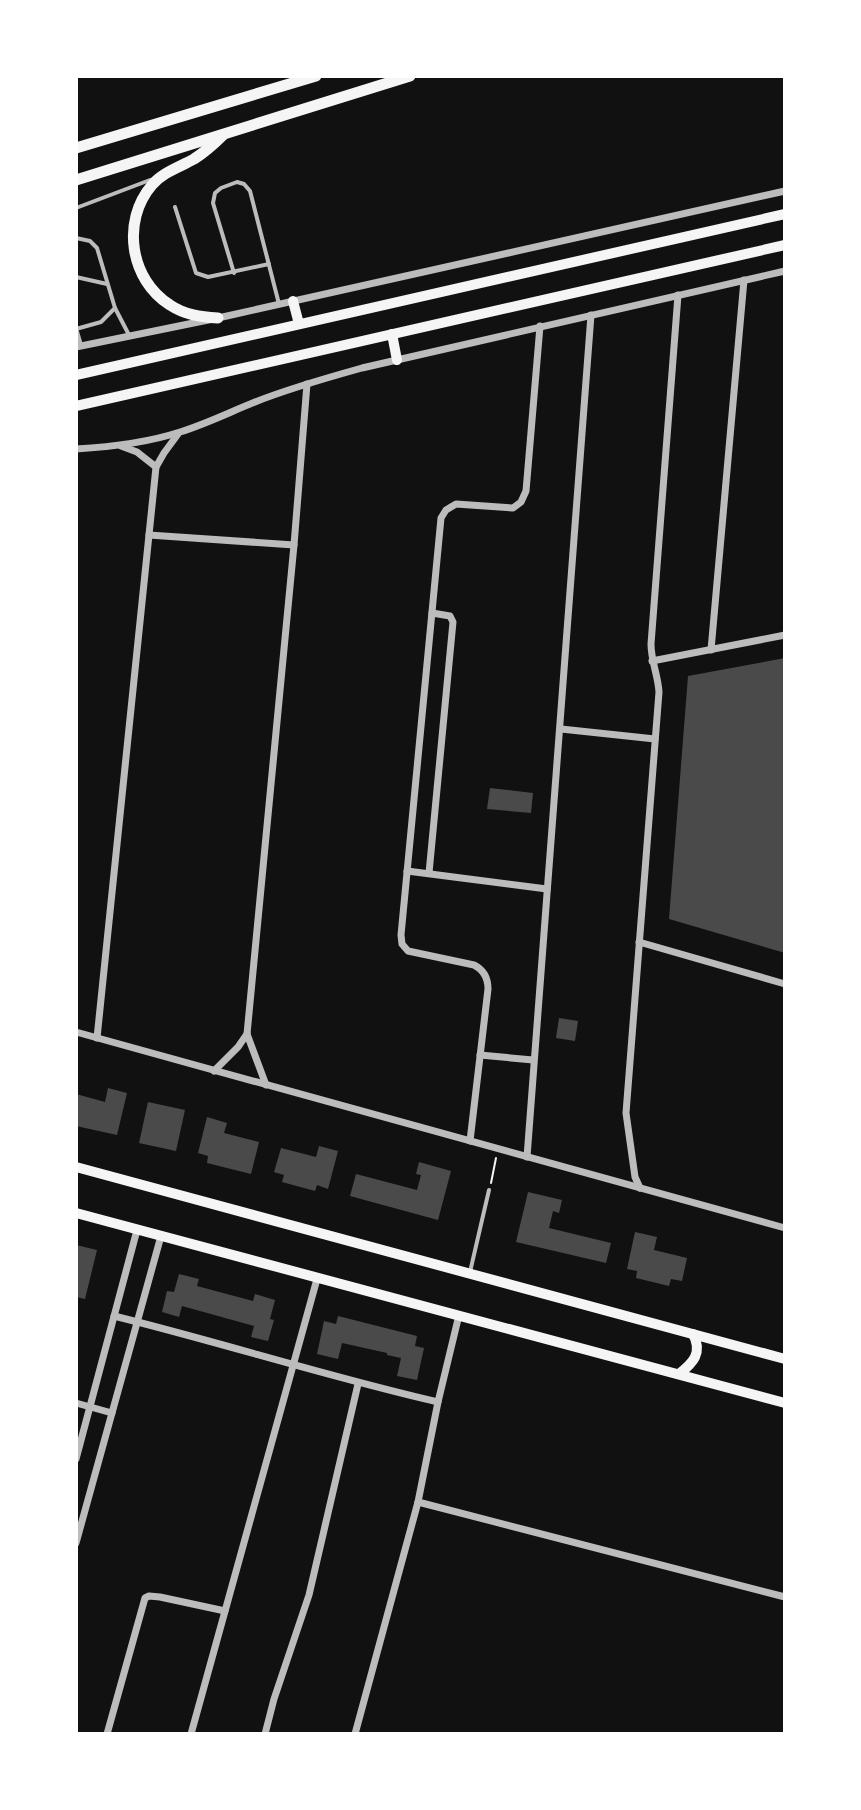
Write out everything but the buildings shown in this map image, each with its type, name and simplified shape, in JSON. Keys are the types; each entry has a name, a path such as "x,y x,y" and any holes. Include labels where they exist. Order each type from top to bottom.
{"main road":[{"path":"76,148 316,76"},
{"path":"76,180 410,76"},
{"path":"218,318 192,315 169,305 150,287 138,265 133,241 135,217 145,195 160,177 205,152 223,134"},
{"path":"76,375 785,214"},
{"path":"76,406 785,245"},
{"path":"293,301 299,324"},
{"path":"392,334 397,360"},
{"path":"76,1167 785,1359"},
{"path":"76,1213 785,1403"},
{"path":"679,1374 691,1365 697,1354 693,1334"}],"street":[{"path":"79,347 785,191"},
{"path":"76,449 119,445 179,432 307,384 397,360 785,271"},
{"path":"711,650 744,280"},
{"path":"640,1188 635,1177 626,1113 659,692 652,661 652,630 678,295"},
{"path":"527,1157 591,315"},
{"path":"470,1141 488,989 486,976 474,965 412,952 405,948 401,935 443,513 456,504 513,508 525,495 540,326"},
{"path":"266,1085 247,1034 307,384"},
{"path":"97,1038 156,467 179,432"},
{"path":"119,445 137,452 156,467"},
{"path":"149,535 294,545"},
{"path":"429,873 453,622 450,616 432,613"},
{"path":"652,661 785,635"},
{"path":"561,729 655,739"},
{"path":"407,871 547,889"},
{"path":"639,942 785,984"},
{"path":"76,1032 785,1228"},
{"path":"214,1071 247,1034"},
{"path":"480,1055 533,1060"},
{"path":"76,1459 137,1230"},
{"path":"76,1543 161,1236"},
{"path":"191,1734 317,1279"},
{"path":"355,1734 418,1502 459,1315"},
{"path":"114,1316 293,1363 358,1384 438,1402"},
{"path":"265,1734 309,1595 358,1384"},
{"path":"76,1403 112,1413"},
{"path":"418,1502 785,1597"},
{"path":"107,1734 145,1598 160,1597 225,1611"}],"lane":[{"path":"76,208 160,177"},
{"path":"234,273 213,203 215,193 237,182 250,191 279,304"},
{"path":"175,207 196,273 208,277 269,264"},
{"path":"76,238 90,241 97,248 115,308 130,337"},
{"path":"76,277 107,284"},
{"path":"79,347 76,329 101,322 115,308"},
{"path":"469,1274 489,1190"}],"path":[{"path":"489,1190 497,1149"}]}
